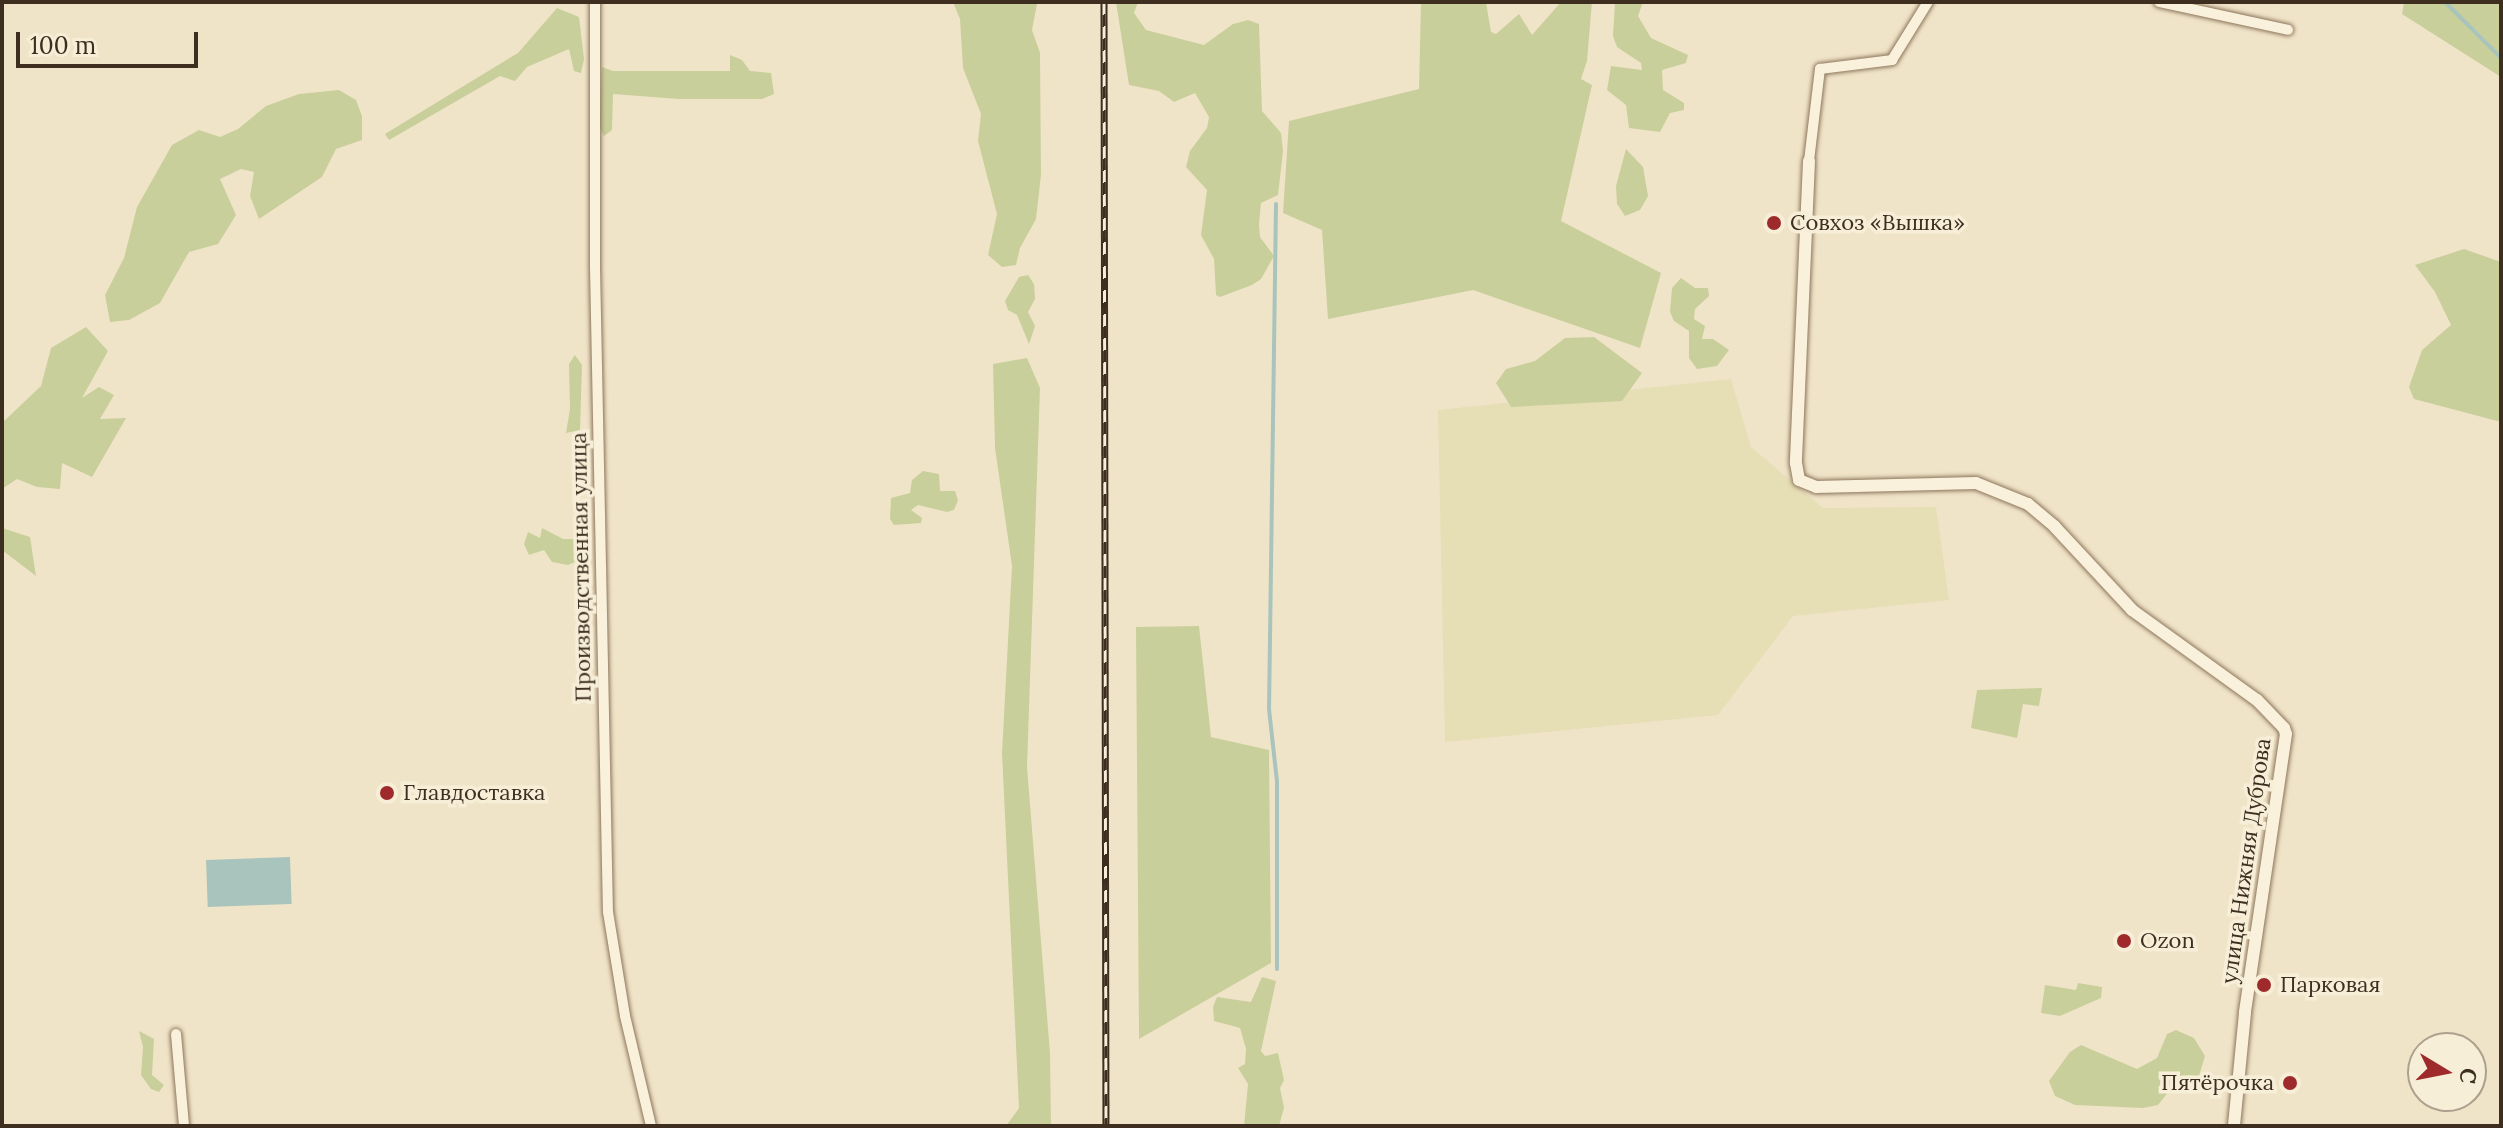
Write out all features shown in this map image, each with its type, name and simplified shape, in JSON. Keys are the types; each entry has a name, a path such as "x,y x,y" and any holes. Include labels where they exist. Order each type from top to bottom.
{"street":[{"name":"Производственная улица","path":"595,2 595,267 608,912 625,1016 651,1126"},
{"path":"1809,161 1820,69 1892,60 1928,2"},
{"path":"2159,2 2288,30"},
{"name":"улица Нижняя Дуброва","path":"1809,161 1796,463 1799,480 1816,487 1976,483 2028,504 2055,527 2132,610 2257,700 2284,728 2286,734 2245,1013 2234,1126"},
{"path":"176,1034 184,1126"}],"shaded area":[{"path":"1731,379 1751,447 1823,508 1936,507 1949,600 1793,616 1718,715 1445,742 1438,410"}],"green space":[{"path":"953,2 1037,4 1032,30 1040,53 1041,175 1036,219 1020,248 1016,265 1002,267 988,255 997,214 978,141 981,114 963,68 960,19"},
{"path":"1116,2 1138,2 1134,13 1146,30 1204,45 1233,24 1248,20 1259,24 1262,111 1281,133 1283,151 1278,195 1261,203 1259,224 1260,237 1274,256 1261,279 1252,285 1220,297 1216,295 1214,259 1201,235 1207,190 1186,167 1190,151 1207,128 1209,117 1195,93 1174,102 1159,91 1129,85"},
{"path":"1421,2 1486,2 1491,32 1496,34 1519,14 1532,35 1561,2 1592,2 1587,61 1581,79 1592,85 1561,221 1661,273 1640,348 1473,290 1328,319 1322,230 1283,213 1289,121 1419,89"},
{"path":"1615,2 1643,2 1638,16 1651,38 1688,55 1686,63 1662,70 1663,90 1684,103 1684,110 1670,113 1660,132 1629,128 1626,105 1607,90 1611,66 1642,70 1641,63 1617,47 1613,36"},
{"path":"2404,2 2501,2 2501,77 2402,14"},
{"path":"557,8 579,17 584,59 581,73 574,71 569,49 527,67 515,81 500,76 389,140 385,134 518,53"},
{"path":"730,55 742,60 750,71 771,73 774,94 762,99 679,99 613,94 612,130 604,136 599,126 602,67 613,71 730,71"},
{"path":"339,90 356,100 362,116 362,140 336,149 322,177 259,219 250,196 254,172 241,169 220,179 236,215 218,244 189,252 160,303 129,320 110,322 105,295 124,258 137,207 172,145 199,130 220,137 238,129 266,106 299,94"},
{"path":"1626,149 1643,167 1648,196 1640,210 1625,216 1617,204 1616,186"},
{"path":"2464,249 2501,262 2501,422 2414,399 2409,387 2422,350 2451,325 2435,292 2415,265"},
{"path":"1028,275 1034,284 1035,299 1028,312 1035,326 1029,344 1017,315 1008,310 1005,301 1019,277"},
{"path":"1681,278 1695,288 1708,288 1709,296 1695,309 1694,319 1705,326 1702,339 1713,339 1729,350 1717,366 1697,369 1689,358 1689,331 1674,321 1670,312 1672,288"},
{"path":"86,327 108,351 82,398 99,387 114,395 100,419 126,418 92,477 62,463 60,489 37,487 17,479 2,489 2,423 41,386 51,348"},
{"path":"1594,337 1642,373 1622,401 1511,407 1496,383 1506,369 1535,361 1565,338"},
{"path":"575,355 582,365 580,430 566,433 570,409 569,364"},
{"path":"1027,358 1040,388 1027,767 1050,1053 1051,1126 1006,1126 1019,1108 1002,753 1012,566 995,448 993,364"},
{"path":"923,471 939,474 940,491 955,491 958,500 954,510 947,512 918,505 911,510 922,518 921,523 894,525 890,519 891,498 910,493 912,480"},
{"path":"2,528 30,537 36,576 2,550"},
{"path":"542,528 563,539 581,539 582,547 577,561 568,565 552,562 544,550 529,555 524,544 528,532 540,538"},
{"path":"1199,626 1211,737 1269,750 1271,963 1139,1039 1136,627"},
{"path":"2042,688 2039,706 2023,704 2017,738 1971,728 1977,690"},
{"path":"1262,977 1276,981 1261,1051 1265,1056 1278,1053 1284,1080 1280,1088 1284,1108 1279,1126 1244,1126 1248,1084 1238,1068 1245,1064 1246,1049 1240,1028 1214,1021 1213,1007 1217,997 1251,1002"},
{"path":"2078,983 2102,987 2101,998 2060,1016 2041,1013 2045,985 2076,990"},
{"path":"2176,1030 2194,1038 2205,1056 2199,1076 2169,1091 2158,1105 2143,1108 2075,1105 2055,1096 2049,1081 2070,1052 2081,1045 2137,1069 2157,1058 2167,1034"},
{"path":"139,1031 154,1039 152,1075 164,1085 159,1092 151,1089 141,1075 143,1047"}],"water":[{"path":"290,857 292,904 208,907 206,860"}],"waterway":[{"path":"2445,2 2501,58"},
{"path":"1276,204 1269,709 1277,782 1277,969"}],"railway":[{"path":"1104,2 1106,1126"}],"place":[{"name":"Совхоз «Вышка»","path":"1774,223"},
{"name":"Главдоставка","path":"387,793"},
{"name":"Ozon","path":"2124,941"},
{"name":"Парковая","path":"2264,985"},
{"name":"Пятёрочка","path":"2290,1083"}]}
